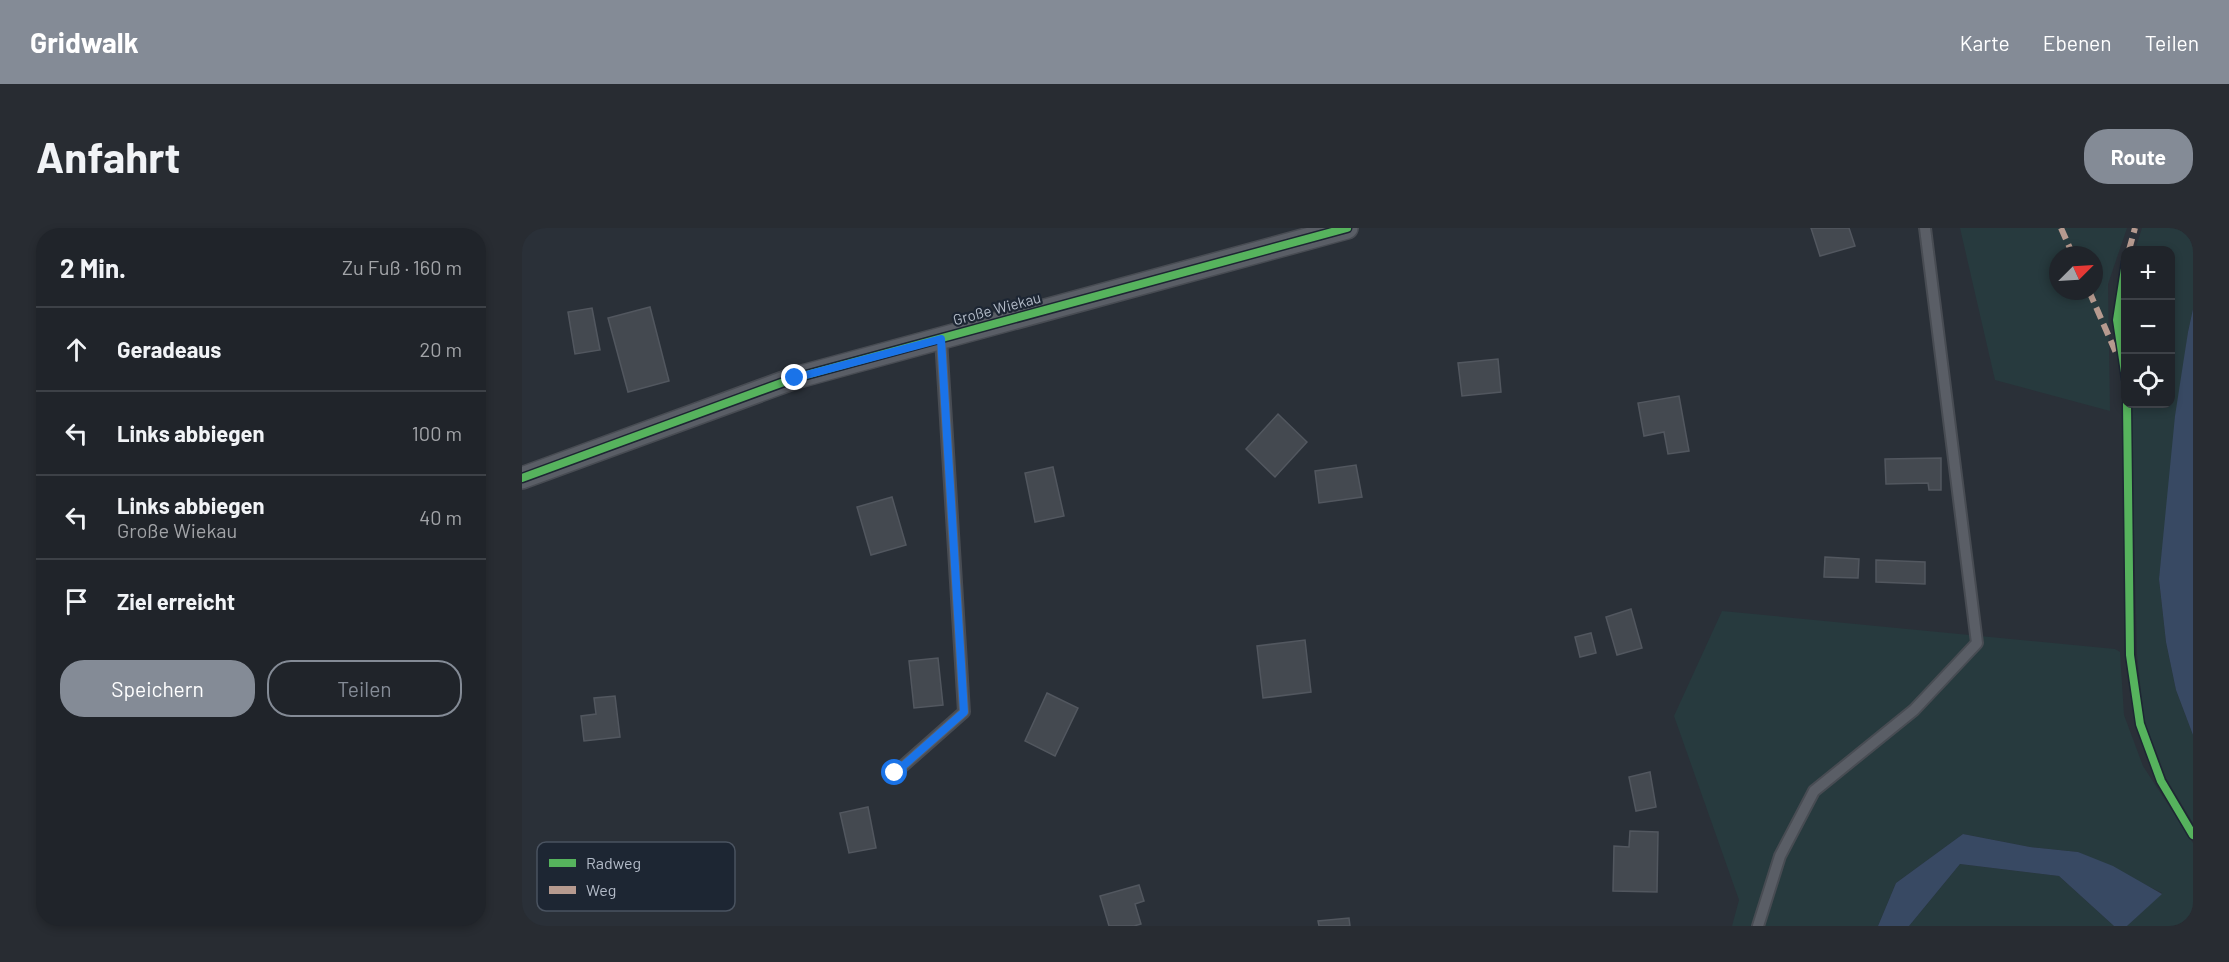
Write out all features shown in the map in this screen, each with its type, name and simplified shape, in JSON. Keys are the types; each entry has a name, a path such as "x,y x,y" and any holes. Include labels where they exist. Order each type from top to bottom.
{"street":[{"name":"Große Wiekau","path":"522,478 795,378 1347,228"}],"lane":[{"path":"1758,926 1780,856 1814,791 1914,710 1977,643 1925,228"},
{"path":"895,773 964,712 941,339"}],"green space":[{"path":"1960,228 2127,228 2108,284 2110,411 1995,380"},
{"path":"2142,228 2193,228 2193,309 2188,332 2159,579 2166,642 2176,690 2193,735 2193,823 2166,778 2144,720 2137,655 2131,408 2175,408 2175,246 2136,246"},
{"path":"1722,611 2115,649 2120,652 2124,715 2143,766 2193,843 2193,926 2127,926 2162,893 2078,852 2030,847 1963,834 1896,883 1878,926 1732,926 1739,900 1674,716"},
{"path":"1960,864 2059,876 2114,926 1909,926"}],"water":[{"path":"2193,309 2193,735 2176,690 2166,642 2159,579 2175,416"},
{"path":"1963,834 2030,847 2078,852 2113,866 2162,894 2127,926 2114,926 2059,876 1960,864 1909,926 1878,926 1896,883"}],"building":[{"path":"1811,228 1849,228 1855,246 1820,256"},
{"path":"650,307 669,381 628,392 608,318"},
{"path":"592,308 600,350 575,354 568,312"},
{"path":"1498,359 1501,392 1462,396 1458,363"},
{"path":"1679,396 1689,451 1668,454 1664,432 1644,436 1638,403"},
{"path":"1278,414 1307,442 1275,477 1246,449"},
{"path":"1941,458 1941,490 1929,490 1928,483 1886,484 1885,459"},
{"path":"1356,465 1362,497 1319,503 1315,471"},
{"path":"1053,467 1064,516 1035,522 1025,473"},
{"path":"892,497 906,545 871,555 857,507"},
{"path":"1825,557 1859,559 1858,578 1824,577"},
{"path":"1876,560 1925,562 1925,584 1876,582"},
{"path":"1631,609 1642,648 1617,655 1606,617"},
{"path":"1591,633 1596,653 1580,657 1575,637"},
{"path":"1305,640 1311,692 1263,698 1257,646"},
{"path":"938,658 943,705 914,708 909,661"},
{"path":"1047,693 1078,708 1055,756 1025,741"},
{"path":"615,696 620,737 584,741 581,716 596,714 594,698"},
{"path":"1650,772 1656,807 1636,811 1629,777"},
{"path":"868,807 876,848 849,853 840,813"},
{"path":"1630,831 1658,832 1657,892 1613,891 1614,846 1629,847"},
{"path":"1139,885 1144,901 1135,904 1141,924 1109,926 1100,896"},
{"path":"1349,918 1350,926 1319,926 1318,921"}],"marked path":[{"path":"2061,228 2069,246"},
{"path":"2130,246 2135,228"},
{"path":"2093,300 2117,355"}],"cycle path":[{"path":"522,478 795,378 1347,228"},
{"path":"2121,294 2117,320 2122,354"},
{"path":"2127,408 2130,655 2140,724 2161,781 2193,835"}],"route":[{"path":"795,378 941,339 964,712 895,773"}]}
